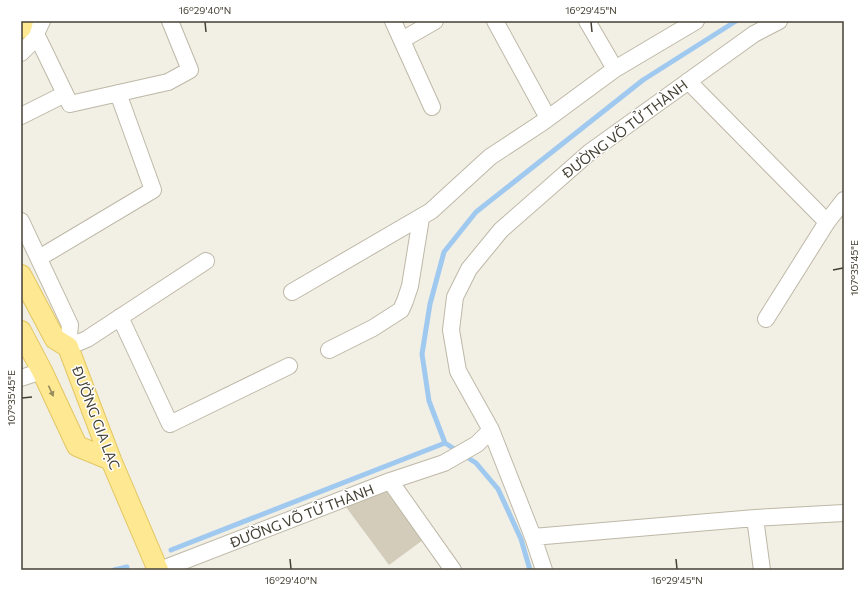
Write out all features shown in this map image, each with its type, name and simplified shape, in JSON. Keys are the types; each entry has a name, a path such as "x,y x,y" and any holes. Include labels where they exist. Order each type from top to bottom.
{"main road":[{"path":"21,275 55,340 68,347"},
{"path":"21,331 77,446 111,460"},
{"name":"ĐƯỜNG GIA LẠC","path":"68,347 111,460 159,570"}],"street":[{"path":"31,26 70,104 168,82 190,70 170,21"},
{"path":"393,21 432,107"},
{"path":"402,40 435,21"},
{"path":"495,21 548,118"},
{"path":"587,21 615,69"},
{"name":"ĐƯỜNG VÕ TỬ THÀNH","path":"544,570 533,537 491,430 458,371 451,330 455,298 469,269 501,230 590,152 754,34 779,21"},
{"path":"292,292 421,218 431,211 490,157 548,118 615,69 690,22"},
{"path":"21,53 32,42 31,26"},
{"path":"688,81 827,222"},
{"path":"39,258 153,190 118,93"},
{"path":"21,116 65,94"},
{"path":"766,319 827,222 844,200"},
{"path":"329,350 373,328 400,310 410,286 421,218"},
{"path":"21,221 70,325 68,347 87,339 206,261"},
{"path":"120,317 170,424 289,366"},
{"path":"21,378 42,372"},
{"name":"ĐƯỜNG VÕ TỬ THÀNH","path":"159,570 390,481 444,463 477,444 491,430"},
{"path":"390,481 453,570"},
{"path":"533,537 755,518 844,513"},
{"path":"755,518 762,570"}],"building":[{"path":"386,491 423,540 389,565 346,507"}],"waterway":[{"path":"530,570 521,539 498,489 476,463 445,443 429,401 422,354 430,304 444,252 476,212 643,80 736,21"},
{"path":"171,550 445,443"},
{"path":"114,570 127,567"}]}
